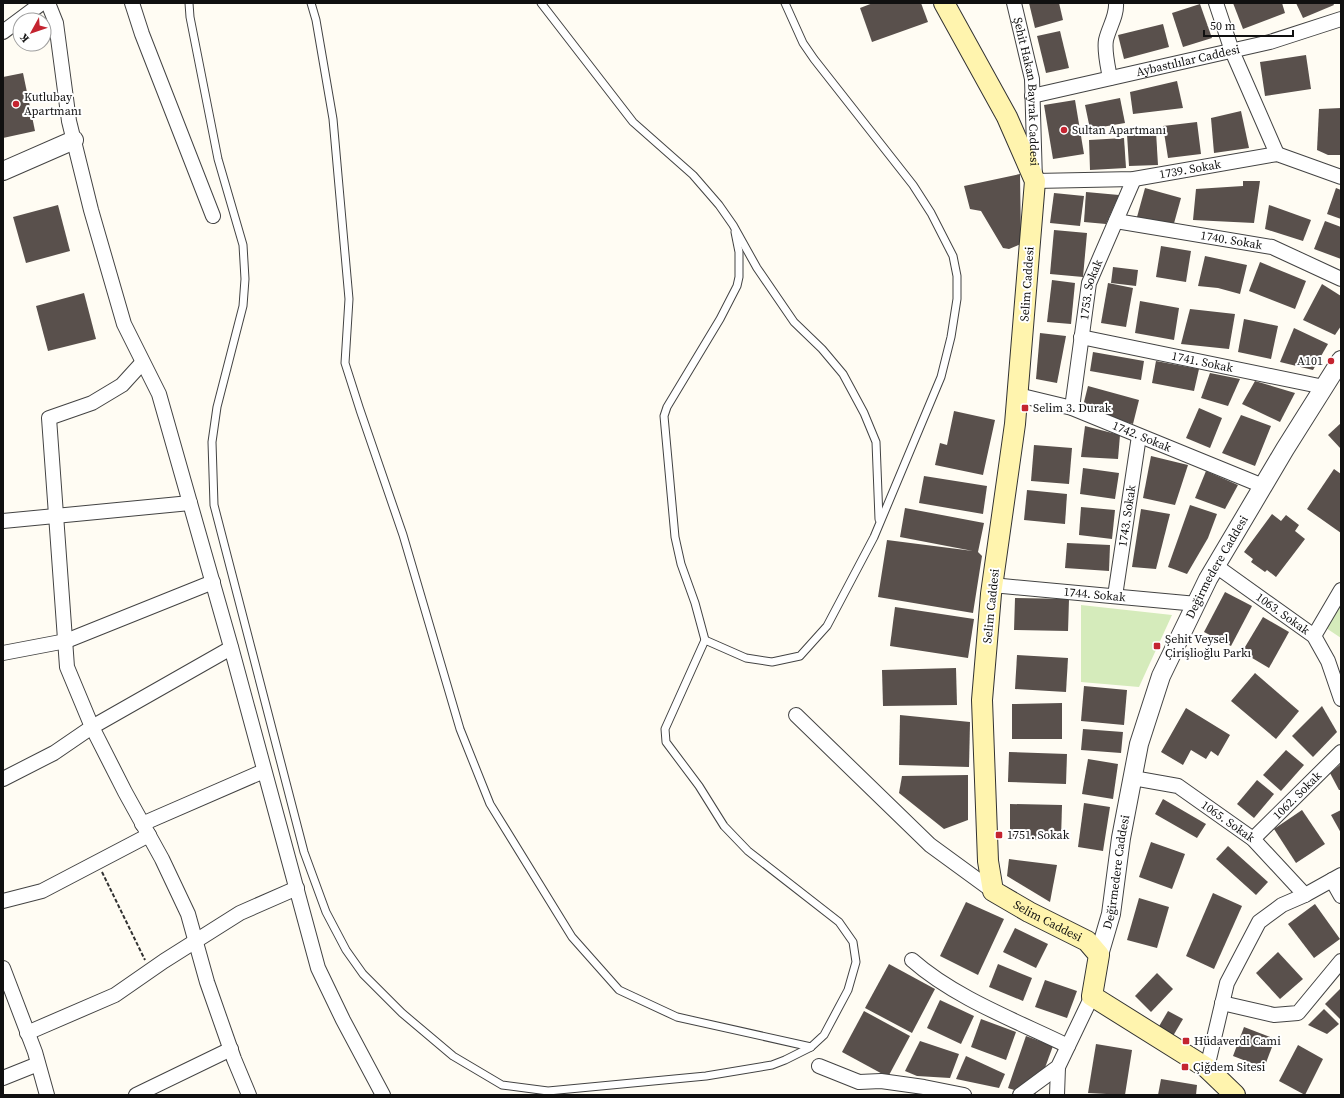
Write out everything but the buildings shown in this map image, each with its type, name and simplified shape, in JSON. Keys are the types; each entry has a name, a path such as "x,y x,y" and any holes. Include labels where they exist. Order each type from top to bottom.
{"main road":[{"name":"Selim Caddesi","path":"944,3 1007,117 1034,181 1018,395 992,585 982,700 988,861 993,890 1029,912 1087,941 1099,955"},
{"path":"1099,955 1092,996 1207,1068 1235,1095"}],"street":[{"path":"3,32 42,3"},
{"path":"48,3 56,23 69,121 91,210 124,324 142,363 159,394 213,582 318,968 343,1020 384,1095"},
{"path":"132,3 142,34 213,216"},
{"name":"Şehit Hakan Bayrak Caddesi","path":"1014,3 1032,79 1034,181"},
{"path":"1110,78 1105,42 1116,12 1116,3"},
{"path":"1216,3 1232,51 1277,154"},
{"name":"Aybastılılar Caddesi","path":"1032,96 1270,42 1341,19"},
{"path":"3,171 74,140"},
{"name":"1739. Sokak","path":"1034,181 1134,178 1277,154 1341,177"},
{"name":"1753. Sokak","path":"1072,408 1089,283 1134,178"},
{"name":"1740. Sokak","path":"1116,221 1272,247 1341,279"},
{"name":"1741. Sokak","path":"1081,337 1324,387"},
{"name":"Değirmedere Caddesi","path":"1099,955 1111,914 1121,838 1139,744 1161,676 1216,566 1263,486 1341,360"},
{"path":"142,363 122,385 92,403 49,418 67,667 92,727 125,792 162,858 188,914 231,1049 249,1095"},
{"name":"1742. Sokak","path":"1018,395 1072,408 1263,486"},
{"name":"1743. Sokak","path":"1115,596 1140,436"},
{"path":"3,521 190,503"},
{"name":"1063. Sokak","path":"1216,566 1314,636 1335,659 1341,699"},
{"path":"3,653 66,641 213,582"},
{"name":"1744. Sokak","path":"992,585 1197,604"},
{"path":"1314,636 1341,590"},
{"path":"3,779 54,753 92,727 231,648"},
{"path":"796,715 930,845 993,890"},
{"name":"1062. Sokak","path":"1253,839 1341,752"},
{"path":"3,901 42,891 97,862 146,829 264,771"},
{"name":"1065. Sokak","path":"1133,778 1178,786 1253,839 1306,895"},
{"path":"1207,1068 1227,983 1259,922 1282,905 1306,895 1337,877 1341,896"},
{"path":"27,1034 115,995 240,913 296,888"},
{"path":"912,960 930,976 1068,1046"},
{"path":"1222,1003 1274,1015 1298,1013 1341,961"},
{"path":"3,968 48,1095"},
{"path":"1057,1095 1058,1067 1092,996"},
{"path":"136,1095 231,1049"},
{"path":"3,1078 38,1064"},
{"path":"819,1066 859,1082 881,1082 909,1090 964,1095"},
{"path":"1020,1095 1058,1067"}],"lane":[{"path":"190,3 190,17 218,159 243,245 245,279 243,306 217,407 212,442 214,505 304,852 326,912 346,950 363,974 402,1013 453,1056 502,1085 548,1092 706,1076 772,1064 785,1060 811,1047 824,1035 848,990 856,962 853,942 839,922 748,851 724,826 700,786 666,742 665,729 705,640 695,603 681,564 675,537 664,416 667,407 720,319 737,286 739,277 739,252 733,225"},
{"path":"311,3 316,20 333,119 349,299 345,362 403,535 460,729 490,804 572,937 619,990 677,1017 811,1047"},
{"path":"541,3 633,122 693,175 733,225 757,268 794,322 822,349 843,374 864,413 876,442 879,481 879,523"},
{"path":"705,640 746,658 772,662 800,656 827,626 874,537 941,377 951,337 957,299 957,276 953,256 931,213 913,185 814,59 803,43 785,3"}],"path":[{"path":"97,862 151,970"}],"green space":[{"path":"1341,603 1341,638 1326,628"},
{"path":"1081,605 1172,615 1139,687 1081,682"}],"place":[{"name":"Kutlubay Apartmanı","path":"16,104"},
{"name":"Sultan Apartmanı","path":"1064,130"},
{"name":"A101","path":"1331,361"},
{"name":"Selim 3. Durak","path":"1025,408"},
{"name":"Şehit Veysel Çirişlioğlu Parkı","path":"1157,646"},
{"name":"1751. Sokak","path":"999,835"},
{"name":"Hüdaverdi Cami","path":"1186,1041"},
{"name":"Çiğdem Sitesi","path":"1185,1067"}]}
